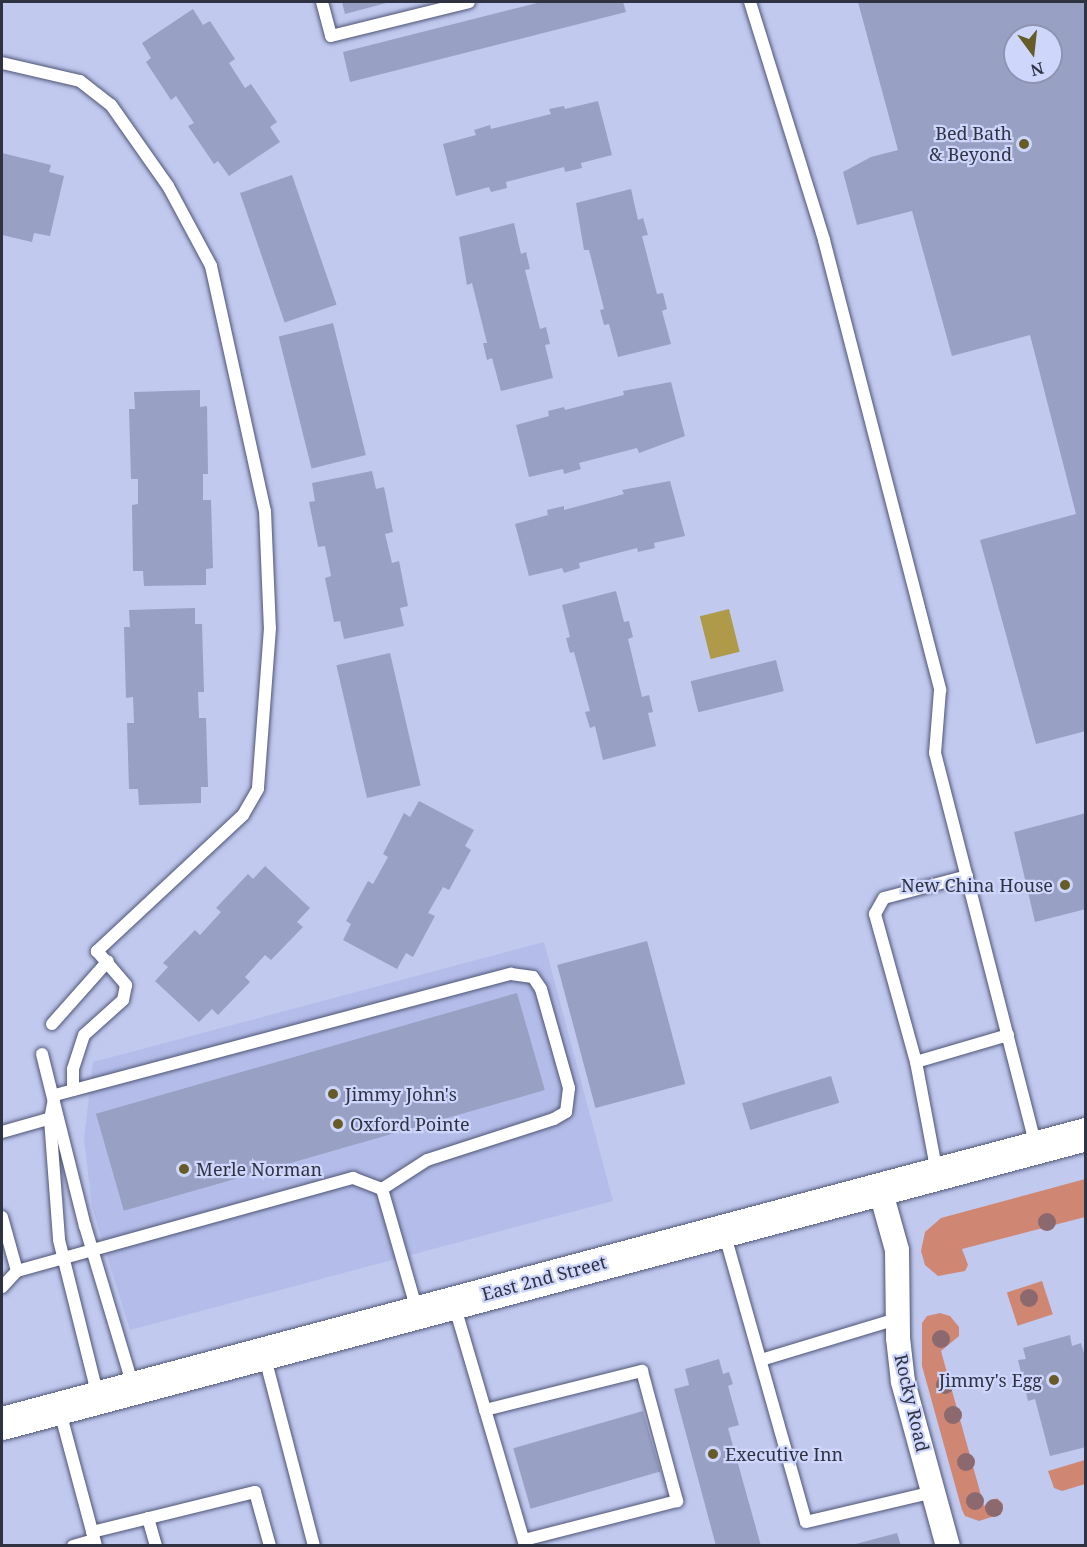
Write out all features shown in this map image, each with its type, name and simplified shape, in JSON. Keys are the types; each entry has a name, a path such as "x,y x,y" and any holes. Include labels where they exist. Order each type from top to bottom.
{"main road":[{"name":"East 2nd Street","path":"2,1423 133,1386 1086,1134"}],"street":[{"name":"Rocky Road","path":"880,1189 897,1250 903,1382 948,1545"}],"lane":[{"path":"322,2 331,36 469,2"},
{"path":"750,2 824,240 940,690 935,753 1036,1147"},
{"path":"2,63 80,81 111,105 168,186 211,266 265,511 270,628 258,789 243,815 97,951 126,985 123,1000 84,1035 73,1069 72,1090"},
{"path":"937,1173 915,1062 876,914 884,898 967,876"},
{"path":"52,1024 108,962"},
{"path":"55,1095 511,974 532,977 541,989 569,1088 566,1112 427,1160 382,1189"},
{"path":"915,1062 1008,1035"},
{"path":"42,1054 55,1095 62,1258 98,1396"},
{"path":"2,1132 55,1117"},
{"path":"55,1117 133,1386"},
{"path":"2,1287 17,1270 353,1178 382,1189"},
{"path":"382,1189 417,1312"},
{"path":"2,1217 17,1270"},
{"path":"724,1230 806,1522 934,1492"},
{"path":"453,1302 524,1543 678,1501 642,1371 485,1410"},
{"path":"761,1360 900,1318"},
{"path":"264,1353 314,1545"},
{"path":"59,1407 94,1539"},
{"path":"73,1545 148,1518 255,1492 270,1545"},
{"path":"148,1518 156,1545"}],"shaded area":[{"path":"729,609 740,652 711,659 700,616"},
{"name":"Oxford Pointe","path":"544,942 613,1201 130,1330 92,1207 84,1139 93,1062"},
{"path":"1085,1179 1085,1217 962,1249 968,1265 965,1271 938,1276 925,1265 921,1251 925,1232 941,1218"},
{"path":"1042,1281 1053,1314 1018,1326 1007,1292"},
{"path":"940,1313 950,1316 959,1327 959,1336 941,1351 984,1506 997,1498 1003,1504 1001,1514 979,1521 965,1516 962,1510 922,1366 922,1323 927,1316"},
{"path":"1085,1460 1085,1484 1062,1491 1054,1488 1048,1471"}],"building":[{"path":"342,2 390,2 345,14"},
{"path":"541,2 623,2 626,12 350,82 343,52"},
{"path":"858,2 1086,2 1086,731 1036,744 980,540 1076,514 1030,335 952,356 912,211 857,225 843,172 871,157 898,150"},
{"path":"193,9 203,25 210,21 235,59 229,63 245,88 251,84 277,122 270,127 280,142 229,176 218,161 214,164 188,126 194,123 176,96 171,100 146,62 151,58 142,43"},
{"path":"598,101 612,155 581,163 582,168 565,172 564,167 506,182 507,188 491,192 489,187 456,196 443,144 476,135 474,130 490,125 491,129 551,114 549,109 564,106 565,109"},
{"path":"2,153 51,165 49,172 64,176 50,236 34,233 32,242 2,235"},
{"path":"292,175 337,305 285,322 240,193"},
{"path":"631,189 638,220 643,218 648,235 642,236 657,294 663,293 667,309 662,311 671,344 618,357 609,324 604,325 600,310 604,309 589,250 584,250 576,203"},
{"path":"514,223 521,254 526,252 530,269 525,270 540,329 546,327 550,344 545,345 553,378 501,391 492,358 487,360 483,343 487,343 472,283 467,285 459,237"},
{"path":"333,323 366,455 312,469 279,337"},
{"path":"671,382 685,436 639,453 637,448 579,463 581,469 564,474 563,469 529,477 516,425 549,416 548,411 564,407 565,410 624,395 623,391"},
{"path":"200,390 200,407 207,406 208,474 203,474 203,500 211,500 213,568 206,569 206,585 144,586 143,571 133,571 132,505 138,504 138,479 131,479 129,409 135,409 134,392"},
{"path":"372,471 376,489 384,487 393,532 385,534 392,563 399,561 408,606 400,608 404,626 344,639 340,621 334,622 325,578 331,576 325,546 318,547 309,502 315,501 312,483"},
{"path":"670,481 685,536 654,543 655,548 638,552 637,548 579,563 580,568 564,573 562,568 529,576 515,524 548,515 547,510 564,506 564,510 624,494 622,490"},
{"path":"616,591 624,622 629,621 633,637 628,639 642,697 649,695 653,712 648,713 656,746 603,760 595,726 590,728 585,712 590,711 574,652 570,653 566,638 570,637 562,605"},
{"path":"195,608 195,624 202,624 204,692 198,692 199,718 206,718 208,787 201,787 201,803 139,805 138,789 129,789 127,723 134,723 133,697 126,698 124,627 130,627 129,610"},
{"path":"390,653 421,786 367,798 336,665"},
{"path":"776,660 784,691 698,712 691,681"},
{"path":"419,801 474,830 465,846 471,850 449,890 443,887 428,913 435,916 413,957 406,953 397,969 343,940 351,924 346,921 368,881 373,884 388,857 383,854 404,813 410,817"},
{"path":"1086,813 1086,909 1035,922 1014,832"},
{"path":"265,866 310,908 297,922 303,927 271,960 265,955 245,977 250,982 218,1015 212,1009 199,1022 155,981 168,967 163,963 195,930 200,935 221,912 216,908 248,874 253,879"},
{"path":"647,941 685,1084 595,1108 557,965"},
{"path":"517,993 545,1090 124,1211 96,1114"},
{"path":"831,1076 839,1103 750,1130 742,1103"},
{"name":"Jimmy's Egg","path":"1070,1335 1072,1346 1081,1343 1086,1360 1086,1447 1050,1456 1035,1399 1028,1401 1018,1360 1026,1359 1023,1348"},
{"name":"Executive Inn","path":"719,1359 723,1374 729,1372 733,1384 728,1386 739,1425 728,1428 761,1546 716,1546 674,1389 689,1385 685,1369"},
{"path":"643,1411 660,1472 531,1509 513,1448"},
{"path":"897,1533 901,1546 852,1546 852,1545"}],"place":[{"name":"Bed Bath & Beyond","path":"1024,144"},
{"name":"New China House","path":"1065,885"},
{"name":"Jimmy John's","path":"333,1094"},
{"name":"Oxford Pointe","path":"338,1124"},
{"name":"Merle Norman","path":"184,1169"},
{"name":"Jimmy's Egg","path":"1054,1380"},
{"name":"Executive Inn","path":"713,1454"}]}
